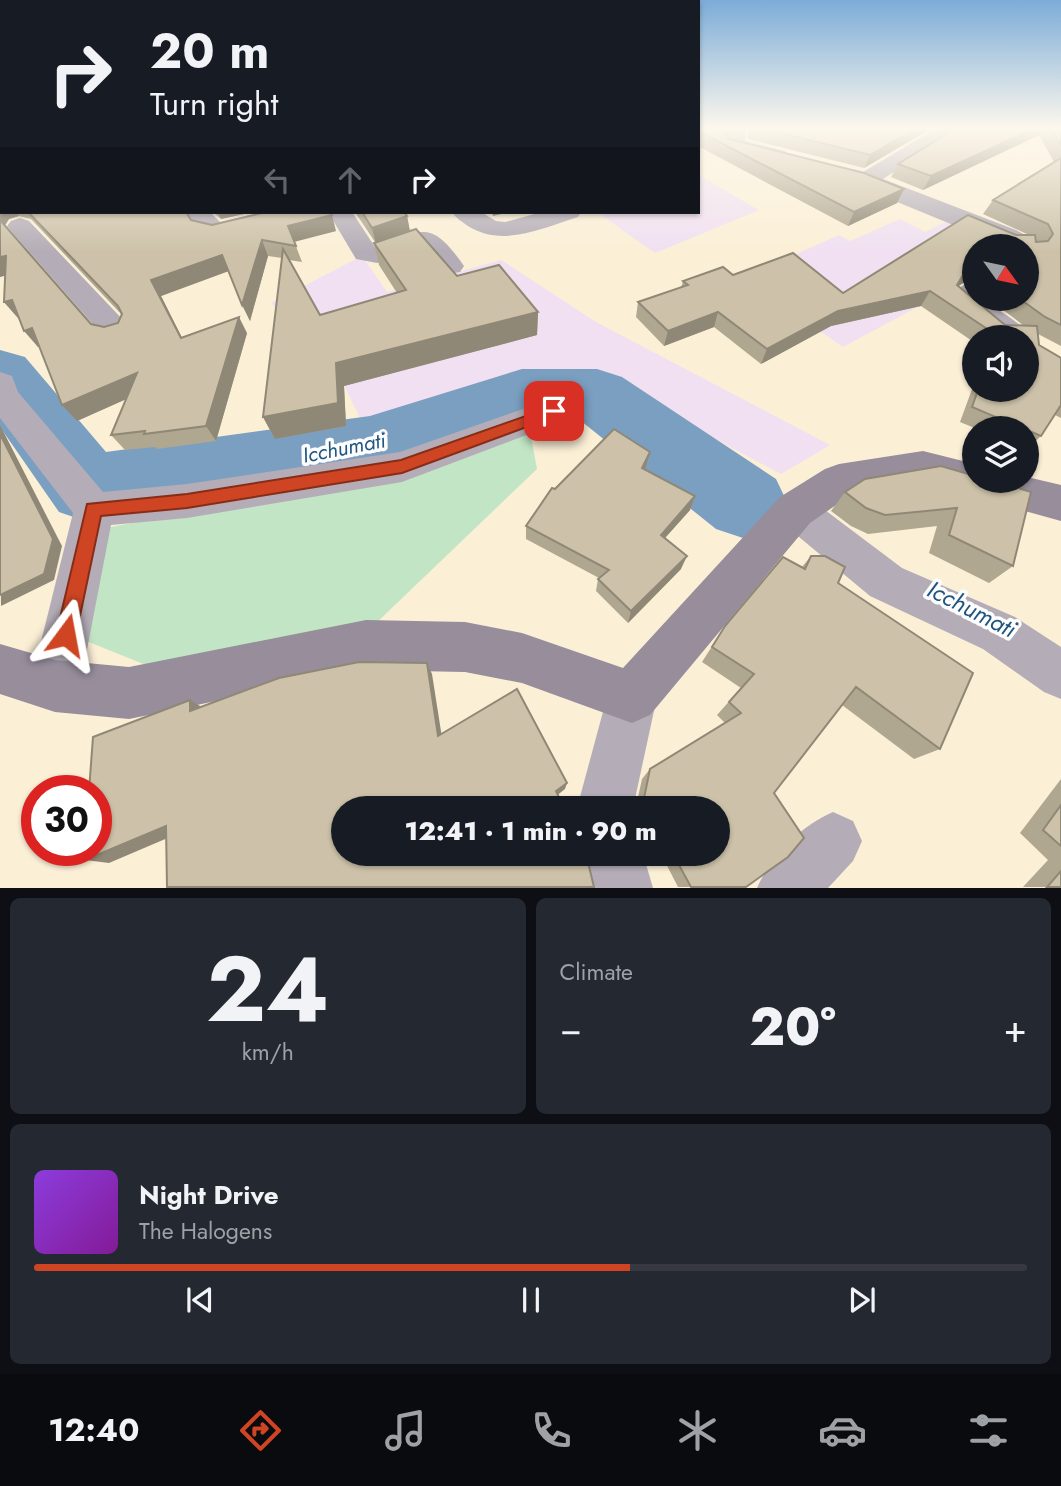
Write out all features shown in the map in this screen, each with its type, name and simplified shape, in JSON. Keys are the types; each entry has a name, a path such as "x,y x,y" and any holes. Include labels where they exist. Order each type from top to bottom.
{"street":[{"path":"829,169 867,179 998,234"},
{"path":"867,179 883,169"},
{"path":"199,214 210,229 220,230 285,214"},
{"path":"341,214 366,253 377,256 424,238 428,239 450,266"},
{"path":"467,214 489,228 506,230 562,214"},
{"path":"0,247 23,219 116,331"},
{"path":"980,312 997,325"},
{"path":"0,384 2,396 94,510"},
{"path":"94,510 187,501 402,467 554,411"},
{"path":"607,796 632,697 795,510 839,481 923,467 962,477"},
{"path":"1022,493 1061,503"},
{"path":"55,686 94,510"},
{"path":"795,510 886,582 999,634 1061,675"},
{"path":"0,669 55,686 129,693 366,645 465,646 522,658 632,697"},
{"path":"787,887 833,841"},
{"path":"618,866 624,887"}],"shaded area":[{"path":"700,176 759,210 655,253 600,214 700,214"},
{"path":"900,219 925,232 949,220 962,234 962,283 843,347 743,278 839,235 850,241"},
{"path":"362,256 387,292 501,260 596,322 830,445 781,474 613,384 582,376 538,371 417,414 363,424 339,375 271,303"}],"green space":[{"path":"530,431 537,469 373,626 173,676 84,640 95,530 401,472"}],"building":[{"path":"772,169 850,169 904,189 854,212"},
{"path":"913,169 945,169 931,176"},
{"path":"1042,169 1061,169 1061,325 1038,312 1040,242 1048,241 1053,234 1048,224 993,200"},
{"path":"30,214 187,214 191,220 212,225 258,214 332,215 288,226 296,246 262,240 242,305 222,255 151,280 181,338 239,317 206,426 144,434 145,431 111,435 137,373 62,405 32,328 24,331 12,300 4,302 6,256 0,257 0,220 91,324 104,327 118,323 122,314 118,306"},
{"path":"363,214 407,216 372,228"},
{"path":"968,215 1014,234 962,234 962,277 957,285 962,289 962,312 989,312 1005,325 981,325 930,291 838,311 767,349 718,312 668,331 638,302 688,285 683,281 723,267 733,275 793,253 843,293"},
{"path":"416,229 457,276 499,265 538,312 336,363 338,403 263,417 283,249 320,315 406,290 374,243"},
{"path":"1039,345 1061,358 1061,405 1041,436 1039,416 993,416 972,407 974,402 1039,402"},
{"path":"614,429 650,452 642,468 695,496 661,535 687,556 631,611 598,579 609,570 526,526 552,488 555,489"},
{"path":"0,434 53,539 44,574 0,595"},
{"path":"941,466 962,472 962,493 1031,493 1013,566 949,535 957,508 885,515 866,508 845,492 865,479"},
{"path":"811,556 825,556 845,567 838,583 973,673 940,749 856,687 774,793 804,838 788,857 746,887 691,887 680,866 730,866 730,796 644,796 650,769 741,713 729,702 754,674 712,647 725,626 783,557 805,569"},
{"path":"359,662 427,663 438,736 517,689 567,783 556,791 558,796 331,796 331,866 589,866 594,887 167,887 166,826 112,849 112,775 90,775 93,737 190,700 190,711 279,678"},
{"path":"1061,805 1061,846 1043,830"},
{"path":"1061,871 1061,887 1047,887"}],"waterway":[{"name":"Icchumati","path":"0,374 88,488 370,446 522,395 597,395 746,504"}],"route":[{"path":"66,635 94,510 187,501 402,467 554,411"}]}
